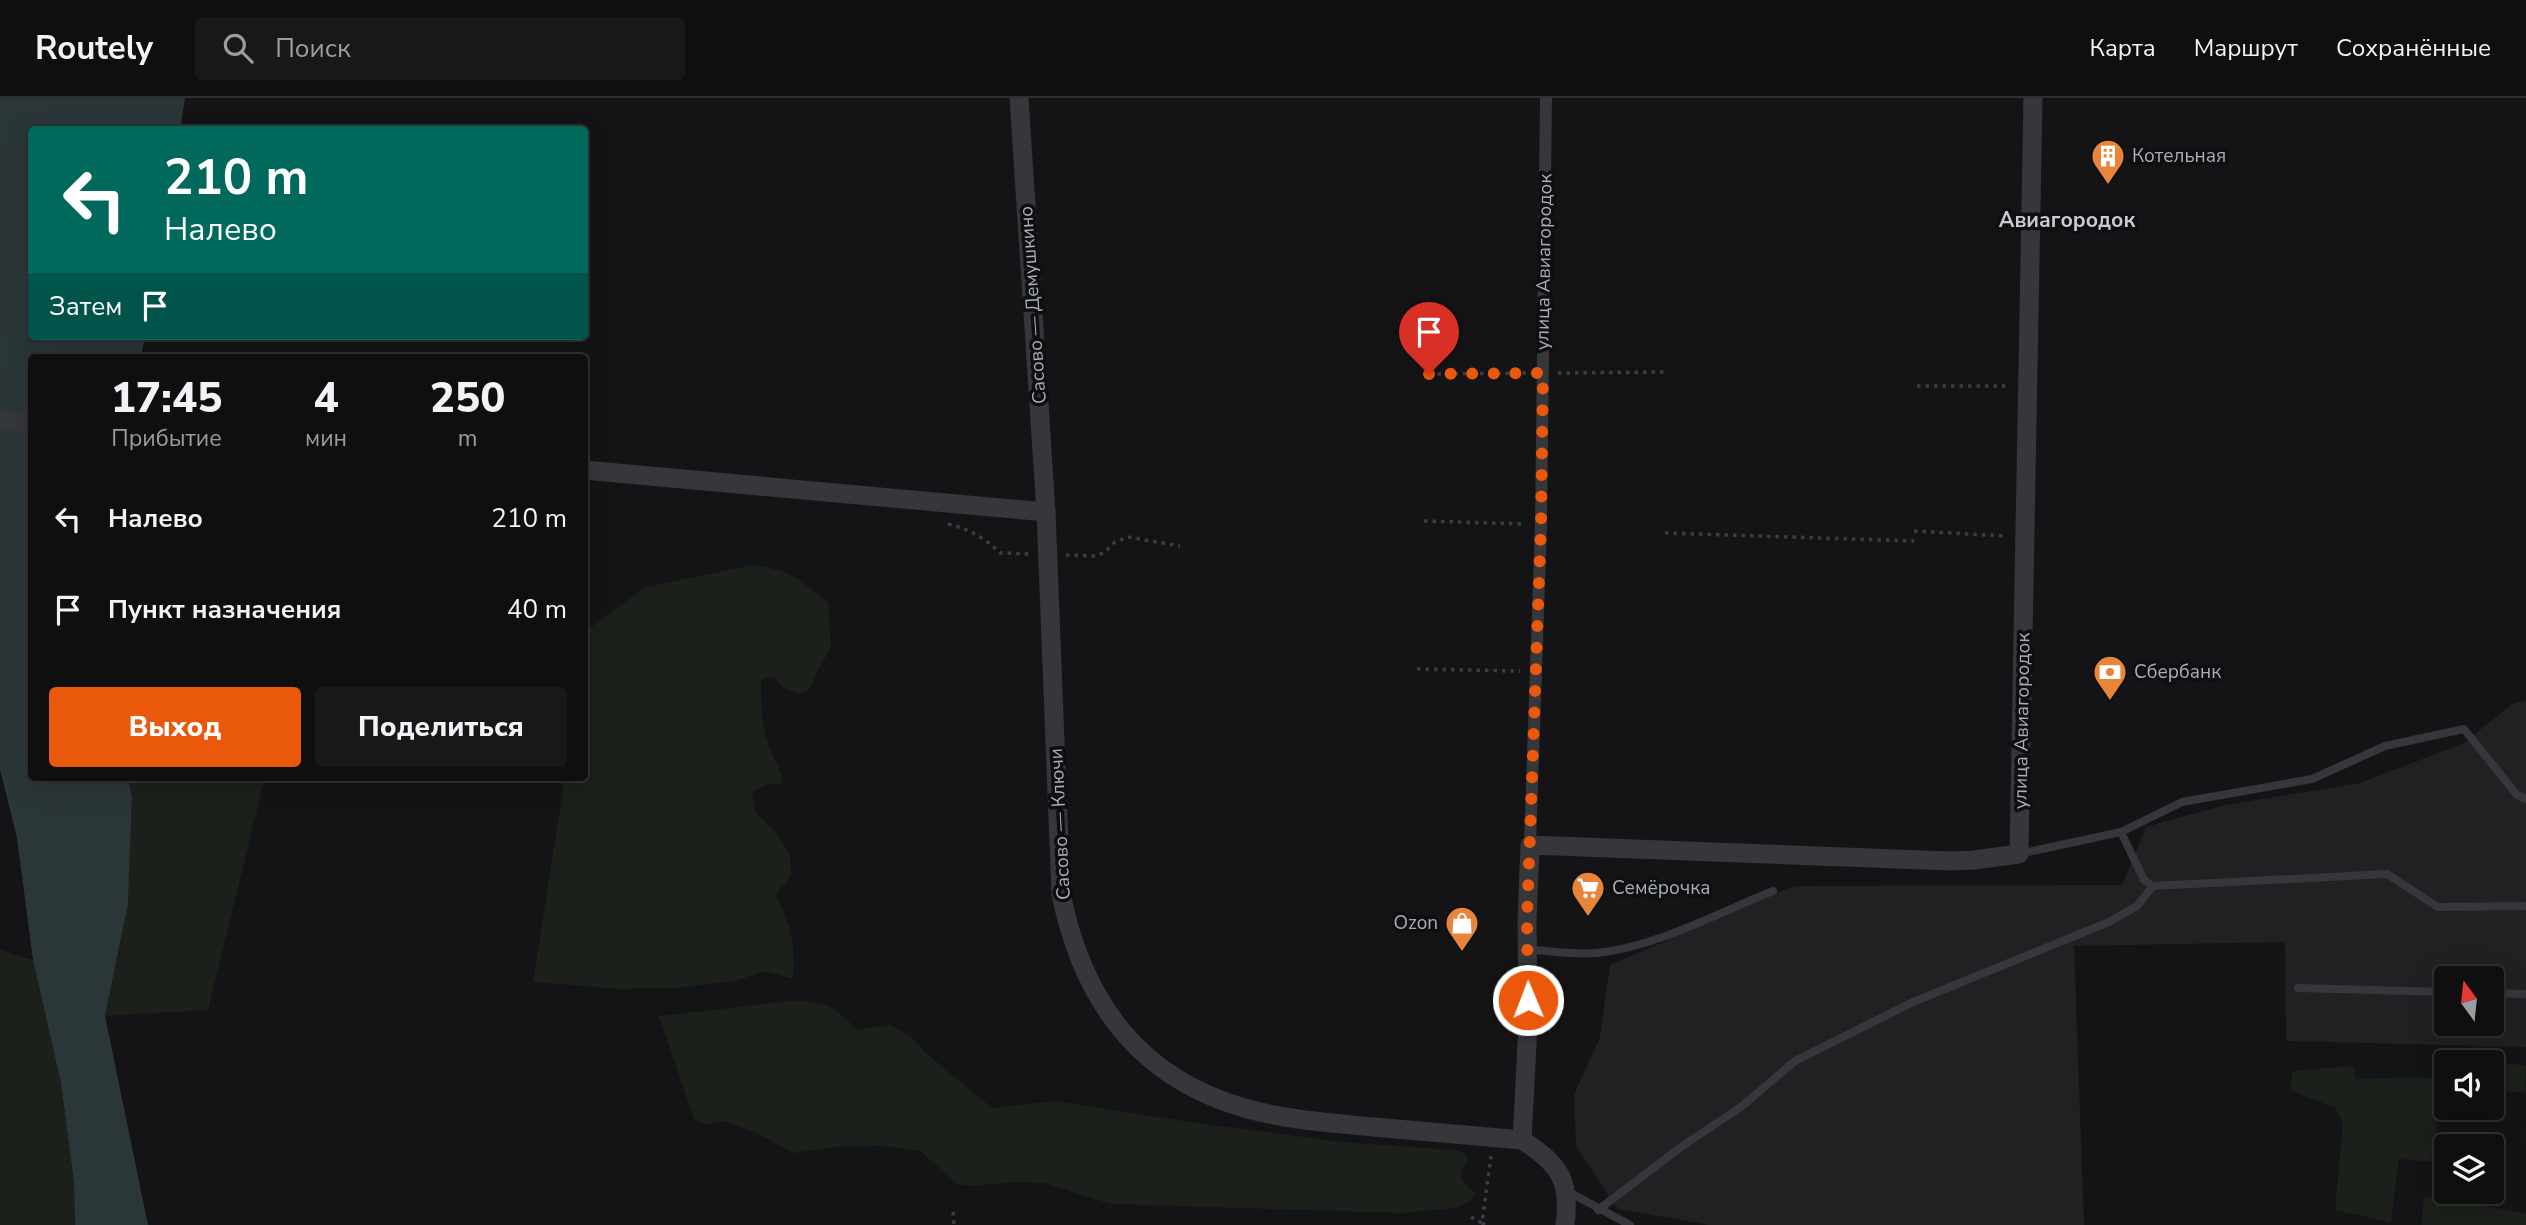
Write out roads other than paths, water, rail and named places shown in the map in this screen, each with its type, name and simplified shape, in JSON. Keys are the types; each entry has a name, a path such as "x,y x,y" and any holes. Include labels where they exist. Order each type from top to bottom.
{"street":[{"name":"Сасово — Демушкино","path":"1019,98 1046,512"},
{"name":"улица Авиагородок","path":"1522,1140 1528,1025 1527,949 1541,524 1546,98"},
{"name":"улица Авиагородок","path":"2019,854 2033,98"},
{"path":"0,420 28,423"},
{"path":"588,470 1046,512"},
{"name":"Сасово — Ключи","path":"1046,512 1061,894 1078,960 1102,1006 1136,1047 1183,1083 1214,1098 1250,1110 1322,1122 1522,1140"},
{"path":"1530,845 1950,861 2019,854"},
{"path":"1522,1140 1549,1158 1560,1172 1567,1191 1565,1225"}],"lane":[{"path":"2019,854 2121,832 2182,802 2312,779 2385,746 2464,729 2517,795 2526,799"},
{"path":"2121,832 2144,880 2153,887 2387,874 2438,907 2526,906"},
{"path":"1598,1210 1681,1147 1741,1107 1795,1062 1913,1002 2109,922 2137,906 2153,887"},
{"path":"1527,949 1594,953 1622,949 1655,939 1773,891"},
{"path":"2298,988 2434,992"},
{"path":"2504,993 2526,994"},
{"path":"1567,1191 1630,1225"}],"place":[{"name":"Котельная","path":"2108,186"},
{"name":"Сбербанк","path":"2110,702"},
{"name":"Семёрочка","path":"1588,918"},
{"name":"Ozon","path":"1462,953"}],"district":[{"name":"Авиагородок","path":"2067,220"}]}
